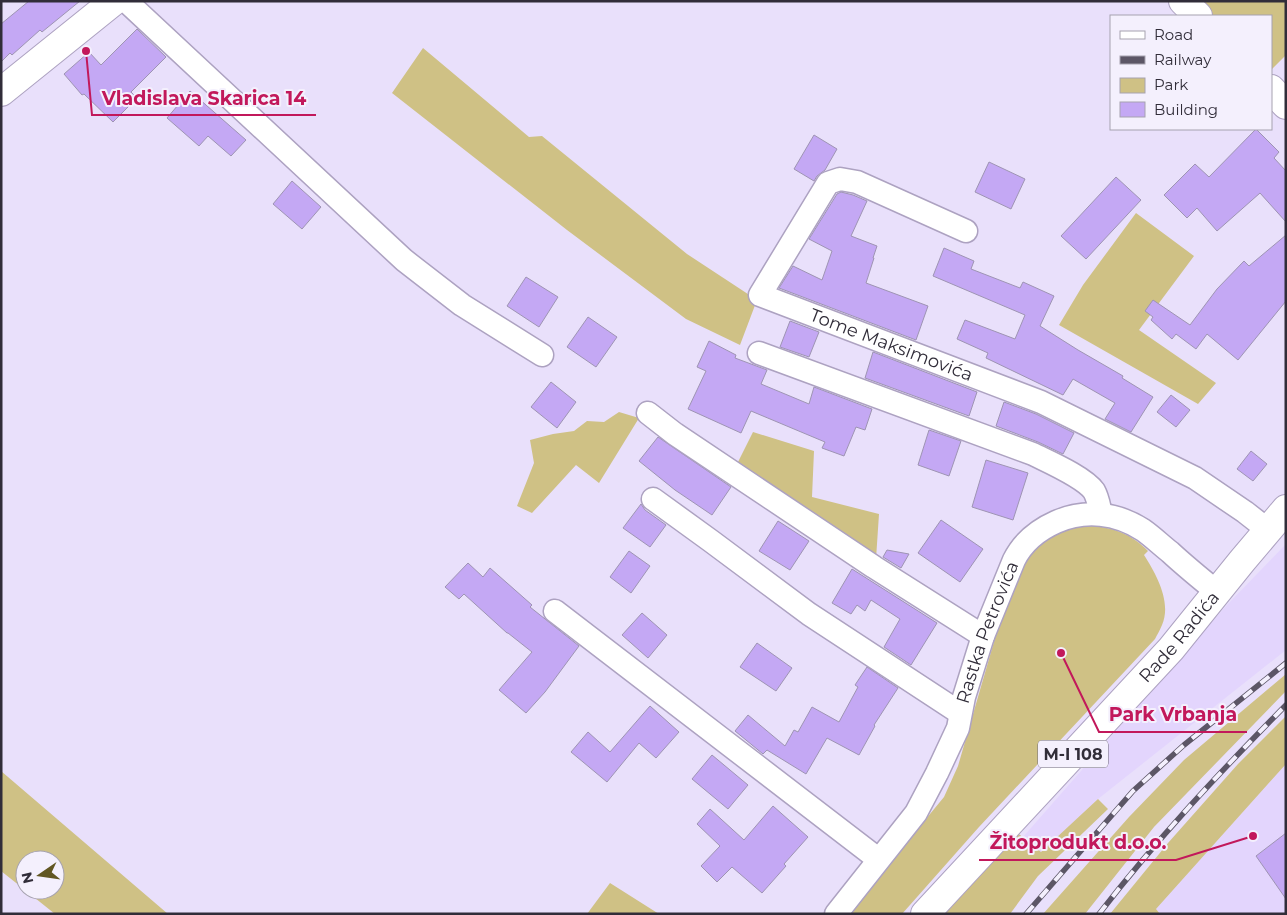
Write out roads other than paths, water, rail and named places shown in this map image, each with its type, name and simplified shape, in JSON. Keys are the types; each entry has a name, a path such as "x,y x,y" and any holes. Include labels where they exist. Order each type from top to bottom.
{"main road":[{"path":"1,92 114,1"},
{"path":"1183,1 1197,15"},
{"path":"1272,91 1286,104"},
{"name":"Rade Radića","path":"925,914 1171,649 1286,509"}],"street":[{"path":"126,1 404,260 462,305 542,355"},
{"name":"Tome Maksimovića","path":"966,232 857,182 840,179 828,183 760,295 1041,402 1195,478 1232,502 1268,530"},
{"path":"759,353 1033,454 1067,471 1090,487 1095,493 1101,514"},
{"path":"648,413 675,434 874,567 983,636"},
{"path":"653,500 712,541 809,614 960,713"},
{"name":"Rastka Petrovića","path":"836,914 916,813 937,773 958,728 964,697 983,636 1014,560 1024,543 1036,532 1064,518 1082,514 1101,514 1122,519 1143,530 1217,592"},
{"path":"555,611 878,859"}],"railway":[{"path":"1026,914 1133,791 1184,745 1286,663"},
{"path":"1099,914 1189,807 1286,705"}],"place":[{"name":"Vladislava Skarica 14","path":"86,51"},
{"name":"Park Vrbanja","path":"1061,653"},
{"name":"Žitoprodukt d.o.o.","path":"1253,836"}]}
